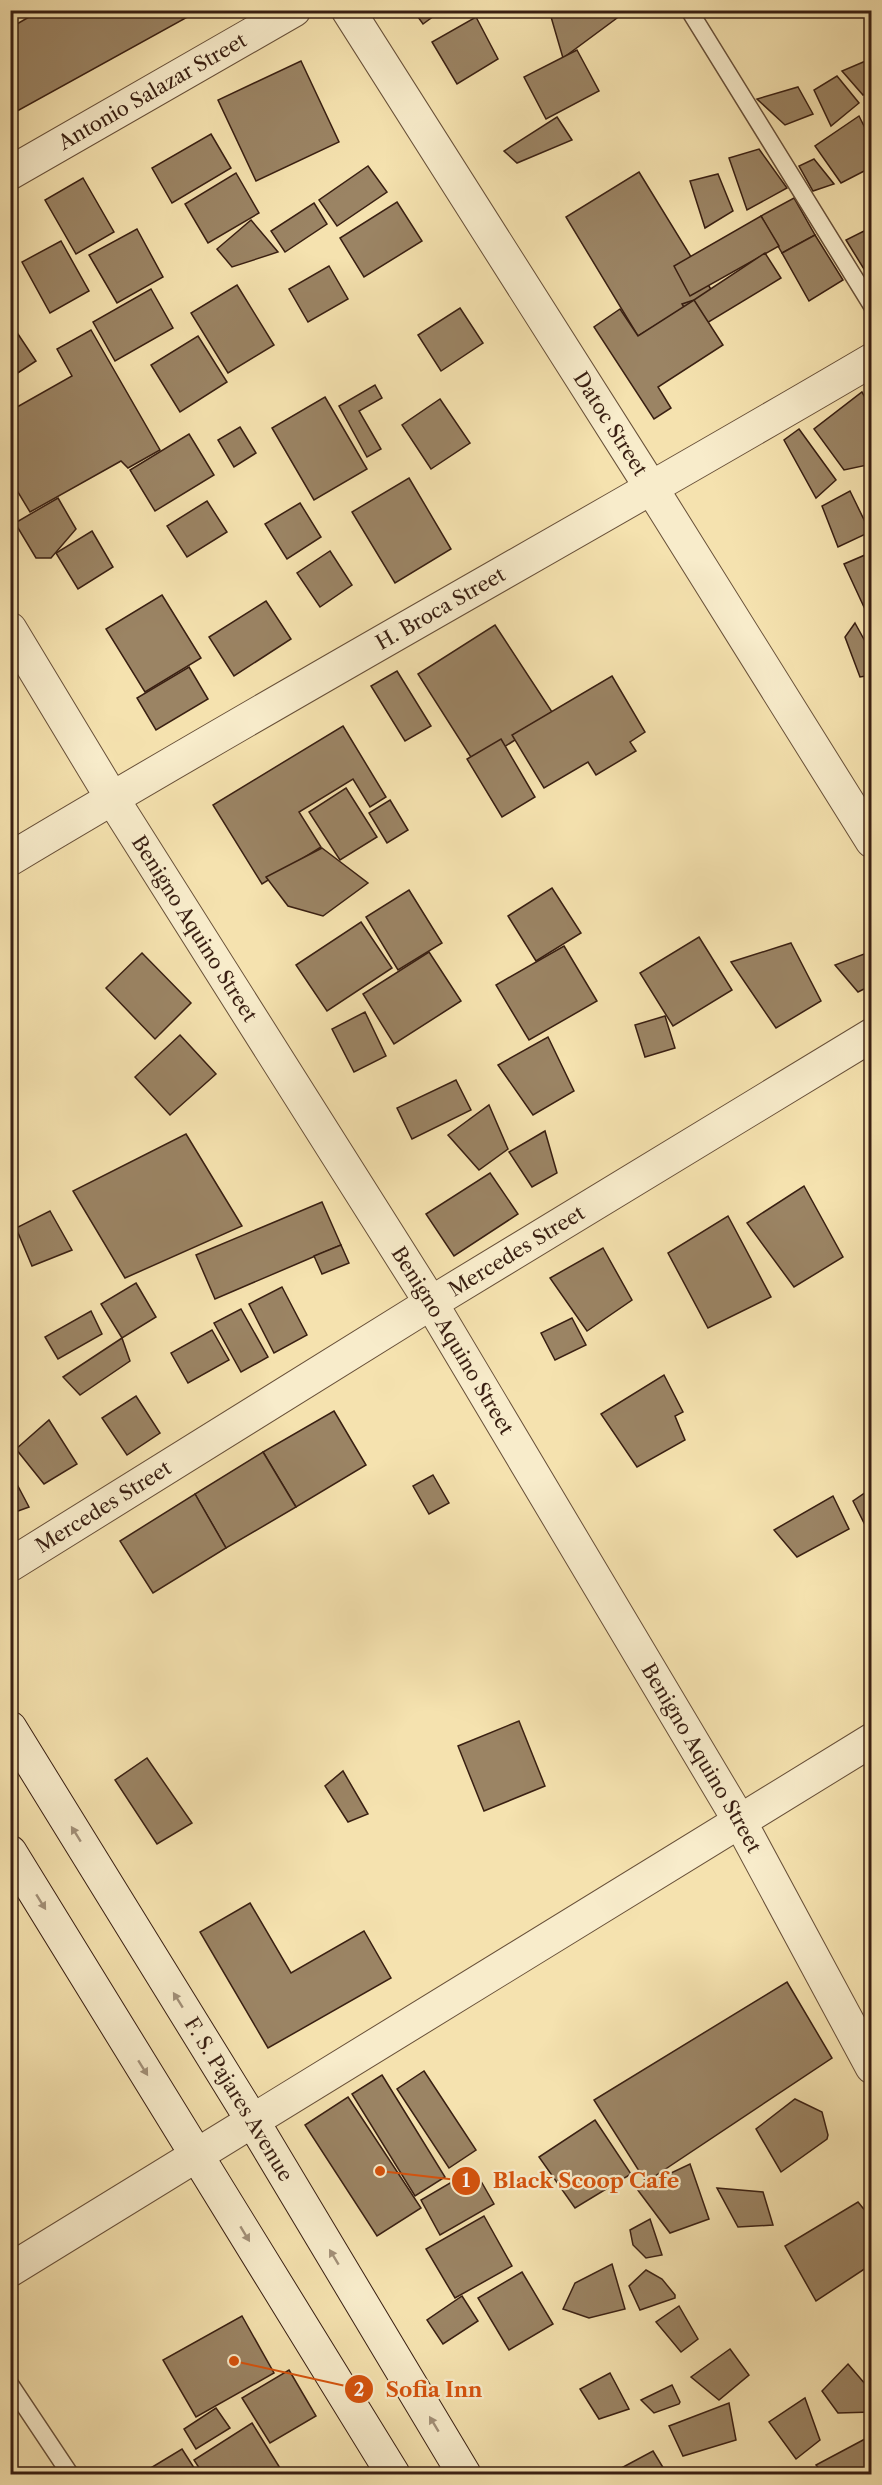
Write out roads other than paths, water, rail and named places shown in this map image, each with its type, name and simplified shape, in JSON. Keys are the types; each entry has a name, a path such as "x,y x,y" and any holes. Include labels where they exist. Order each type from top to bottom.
{"street":[{"name":"Antonio Salazar Street","path":"10,173 294,10"},
{"name":"Datoc Street","path":"348,10 872,841"},
{"name":"H. Broca Street","path":"10,859 872,360"},
{"name":"Benigno Aquino Street","path":"10,629 112,798 431,1303 739,1820 872,2067"},
{"name":"Mercedes Street","path":"10,1565 431,1303 872,1035"},
{"name":"F. S. Pajares Avenue","path":"10,1728 252,2120 464,2475"},
{"path":"10,2270 872,1740"},
{"path":"10,1852 393,2475"}],"lane":[{"path":"689,10 872,306"},
{"path":"10,2384 70,2475"}],"place":[{"name":"Black Scoop Cafe","path":"380,2171"},
{"name":"Sofia Inn","path":"234,2361"}]}
